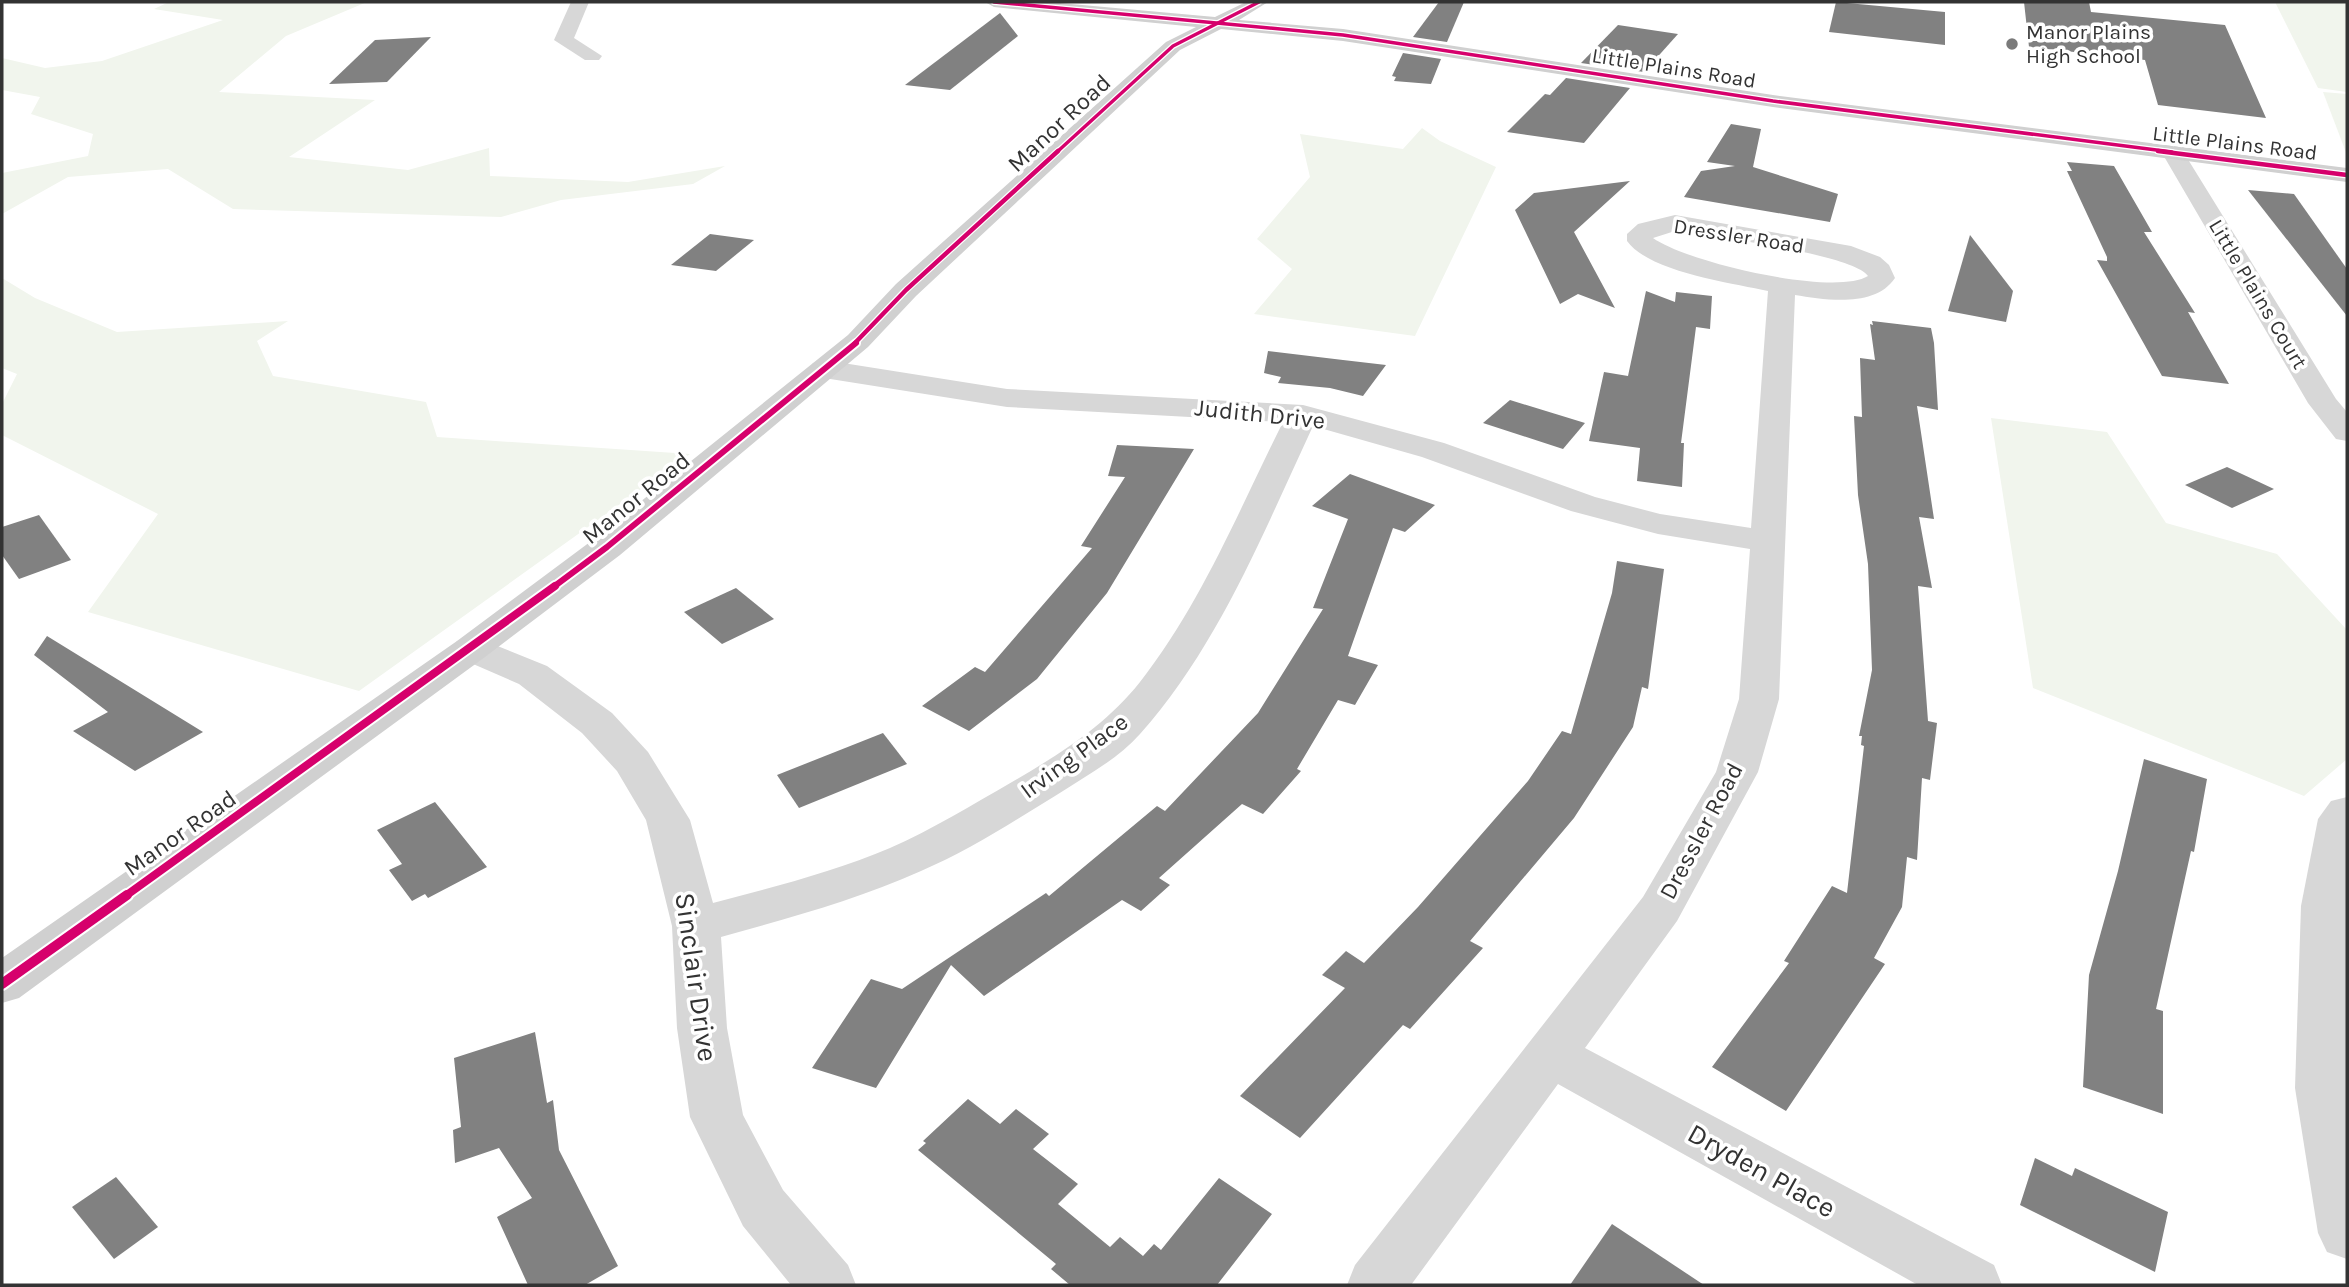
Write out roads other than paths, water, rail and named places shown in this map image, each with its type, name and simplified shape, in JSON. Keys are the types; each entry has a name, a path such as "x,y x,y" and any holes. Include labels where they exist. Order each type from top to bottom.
{"street":[{"path":"580,2 564,40 592,55"},
{"name":"Little Plains Road","path":"994,2 1343,35 1786,103 2347,175"},
{"name":"Manor Road","path":"2,984 471,649 607,548 858,341 906,290 1173,46 1259,2"},
{"path":"1267,2 1265,12 1275,20 1343,35"},
{"path":"1051,7 1162,27 1168,31 1173,46"},
{"name":"Little Plains Court","path":"2173,153 2323,403 2347,432"},
{"name":"Dressler Road","path":"1660,225 1702,226 1842,252 1871,263 1882,278 1876,285 1842,292 1782,285 1658,254 1646,248 1640,241 1640,234 1660,225"},
{"name":"Dressler Road","path":"1376,1285 1660,909 1737,772 1759,699 1765,541 1782,285"},
{"name":"Judith Drive","path":"824,369 1007,398 1303,414 1433,450 1583,504 1658,524 1765,541"},
{"name":"Irving Place","path":"696,926 801,897 890,867 961,832 1052,777 1123,727 1174,664 1205,611 1303,414"},
{"name":"Sinclair Drive","path":"471,649 533,675 597,723 633,762 668,820 696,926 702,1028 717,1117 763,1208 827,1285"},
{"path":"2346,1222 2321,1088 2324,906 2340,819 2347,812"},
{"name":"Dryden Place","path":"1552,1055 1973,1285"}],"place":[{"name":"Manor Plains High School","path":"2012,44"}]}
